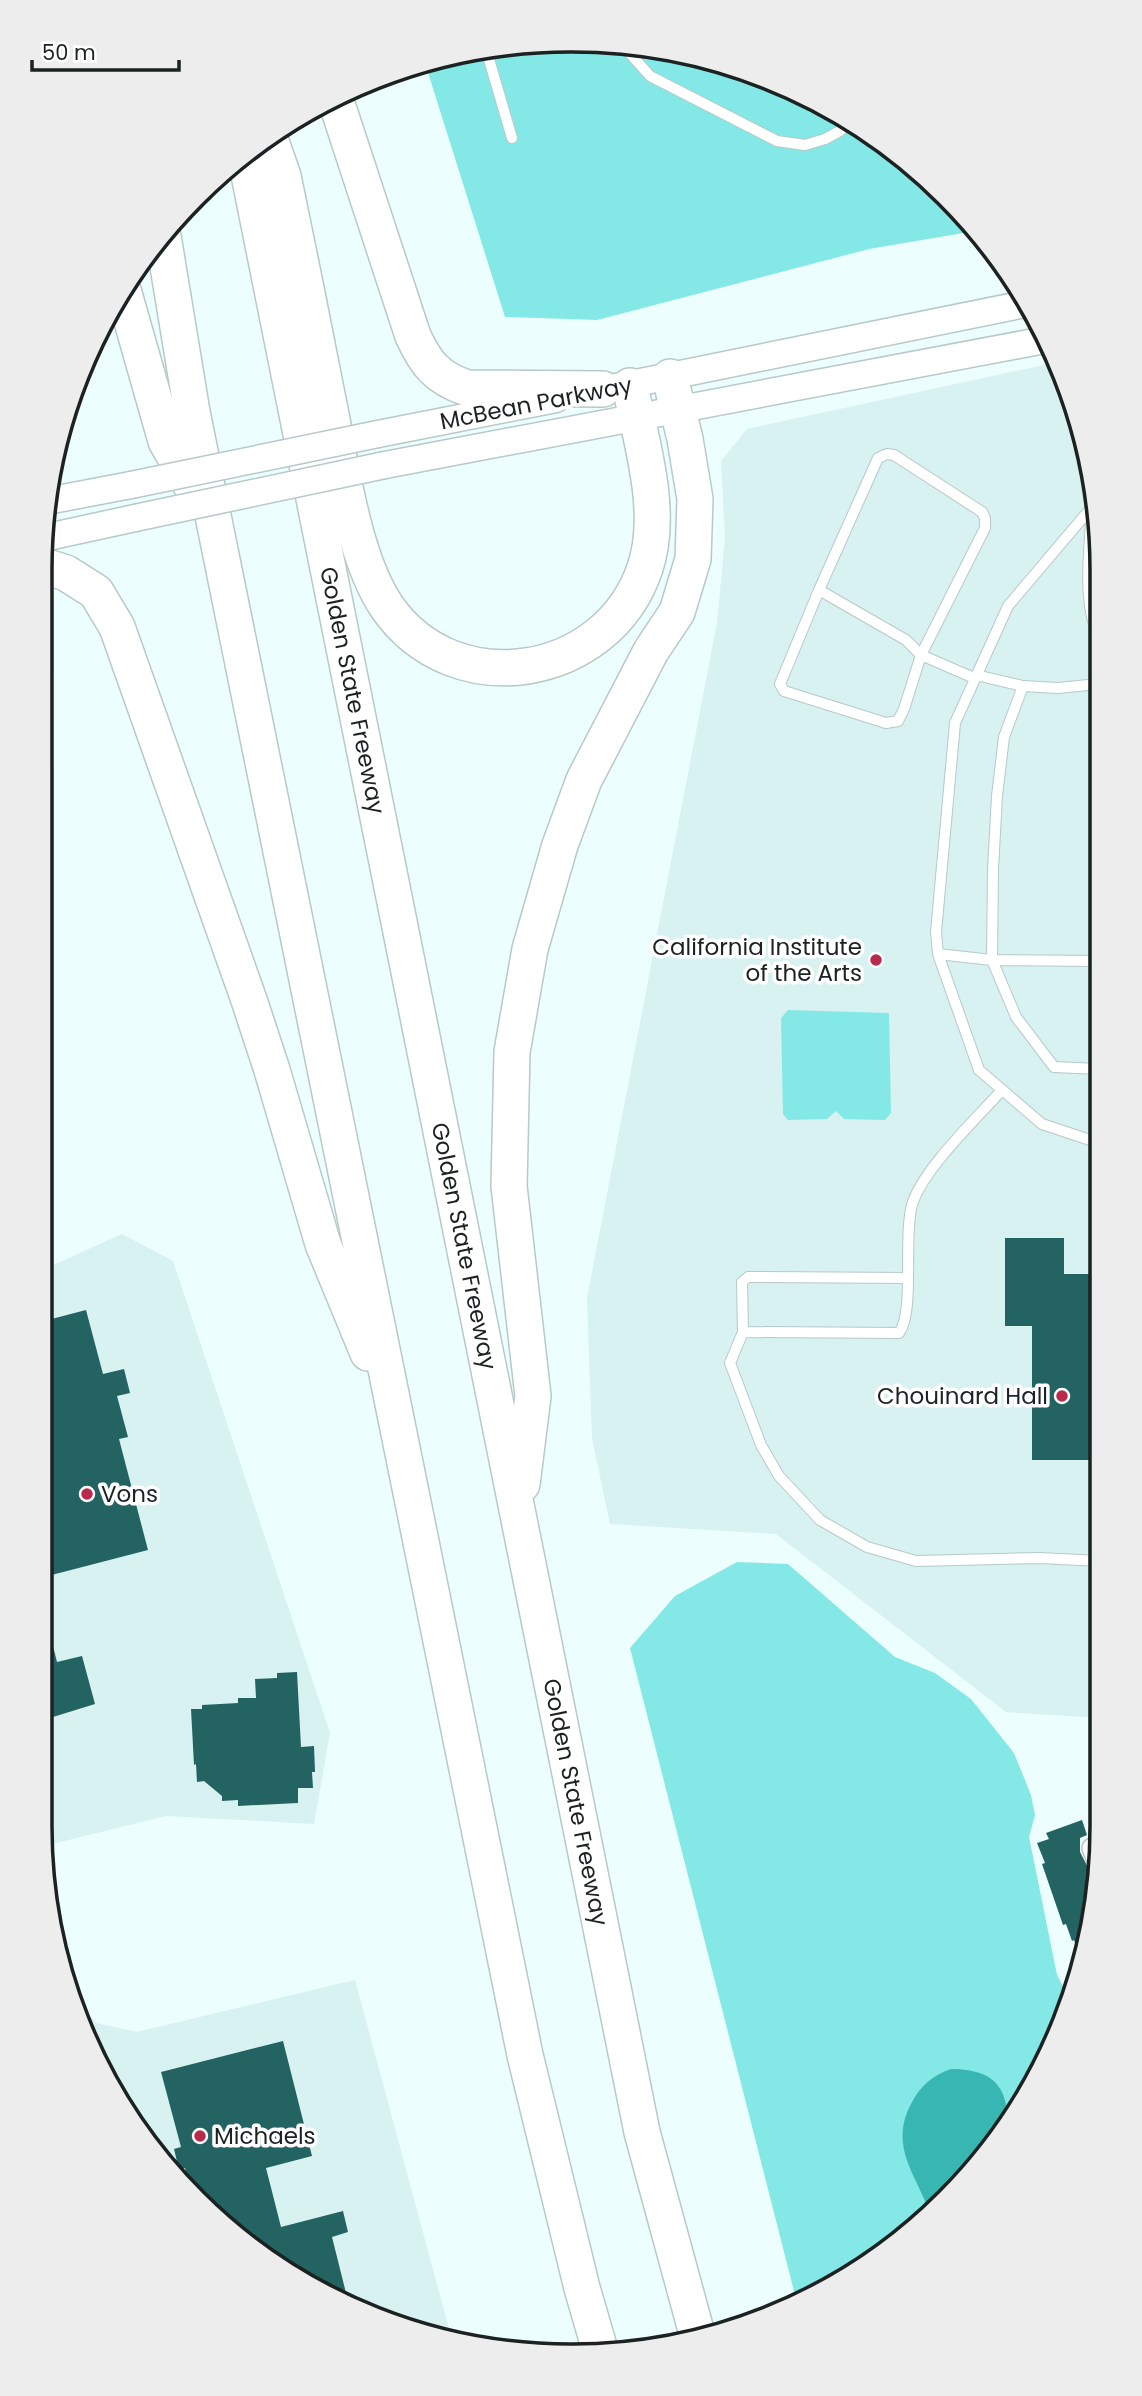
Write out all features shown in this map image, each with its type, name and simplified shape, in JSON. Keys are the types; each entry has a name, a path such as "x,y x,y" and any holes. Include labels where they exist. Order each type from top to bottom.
{"highway":[{"path":"273,147 283,176 349,504 368,570 387,606 410,634 439,654 476,667 513,669 550,662 583,646 613,621 635,594 646,568 652,541 653,511 623,397 467,388 446,382 424,359 413,336 338,108"},
{"name":"Golden State Freeway","path":"247,166 642,2132 695,2328"},
{"path":"165,249 191,412 525,2055 598,2342"},
{"path":"126,305 166,441 215,527"},
{"path":"519,1515 533,1396 509,1186 512,1052 530,948 579,793 588,769 651,651 677,612 693,559 695,499 674,393"},
{"path":"52,569 66,573 96,592 117,627 260,1035 323,1244 399,1430"}],"main road":[{"name":"McBean Parkway","path":"674,393 1016,306"},
{"name":"McBean Parkway","path":"58,499 378,434 623,397 674,393 1036,341"},
{"name":"McBean Parkway","path":"54,536 385,465 623,397"}],"lane":[{"path":"633,56 650,76 777,141 806,145 842,129"},
{"path":"489,59 512,138"},
{"path":"887,454 894,455 982,512 985,518 985,528 921,655 898,721 886,723 784,691 780,684 878,458 887,454"},
{"path":"1086,513 1007,606 955,723 936,932 938,954 979,1070 1042,1124 1090,1140"},
{"path":"1090,564 1090,599"},
{"path":"819,590 906,640 921,655 975,677 1023,686 1058,688 1090,685"},
{"path":"1023,686 1004,737 997,796 992,960 1016,1017 1054,1068 1090,1069"},
{"path":"938,954 992,960 1090,961"},
{"path":"743,1332 900,1333 905,1326 907,1229 912,1203 926,1175 1002,1090"},
{"path":"908,1278 748,1277 742,1282 743,1332 730,1363 756,1434 779,1476 820,1520 867,1547 916,1561 1039,1558 1090,1560"}],"shaded area":[{"path":"537,54 605,54 672,62 738,80 800,106 859,140 913,181 964,233 869,249 597,320 505,317 428,73 470,62"},
{"name":"California Institute of the Arts","path":"1046,365 1072,437 1085,503 1090,571 1090,1717 1006,1712 776,1534 610,1524 592,1438 587,1298 717,623 725,538 721,461 747,429"},
{"path":"788,1010 889,1013 891,1113 885,1120 844,1119 836,1111 827,1119 788,1120 783,1114 781,1018"},
{"path":"122,1234 173,1261 330,1733 314,1824 166,1816 53,1844 52,1266"},
{"path":"737,1562 788,1564 895,1657 935,1673 971,1699 1014,1753 1031,1795 1035,1815 1029,1837 1057,1975 1064,1987 1036,2054 1002,2113 961,2167 938,2192 913,2215 859,2256 794,2293 630,1648 675,1596"},
{"path":"355,1980 449,2329 373,2304 312,2274 255,2236 204,2192 181,2167 140,2113 106,2054 88,2014 96,2023 137,2032"},
{"path":"951,2069 983,2074 997,2085 1006,2106 961,2167 926,2203 907,2159 903,2133 911,2104 923,2087 938,2074"}],"building":[{"name":"Chouinard Hall","path":"1005,1238 1064,1238 1064,1274 1090,1274 1090,1460 1032,1460 1032,1326 1005,1326"},
{"name":"Vons","path":"86,1310 103,1374 124,1369 130,1393 117,1396 128,1437 119,1439 148,1550 52,1575 52,1319"},
{"path":"52,1642 57,1662 82,1656 95,1704 52,1717"},
{"path":"297,1672 301,1747 314,1746 313,1788 298,1788 298,1803 238,1806 238,1800 222,1801 222,1796 204,1781 197,1782 191,1709 202,1709 202,1705 238,1703 238,1698 256,1698 255,1679 277,1678 277,1673"},
{"path":"1082,1820 1087,1835 1080,1838 1080,1852 1087,1866 1076,1944 1066,1924 1063,1925 1042,1864 1045,1863 1037,1843 1049,1839 1046,1833"},
{"path":"283,2041 312,2156 266,2168 281,2227 343,2211 348,2232 332,2237 346,2292 312,2274 255,2236 204,2192 185,2168 181,2167 174,2149 181,2147 161,2072"}],"place":[{"name":"California Institute of the Arts","path":"876,960"},
{"name":"Chouinard Hall","path":"1062,1396"},
{"name":"Vons","path":"87,1494"},
{"name":"Michaels","path":"200,2136"}]}
